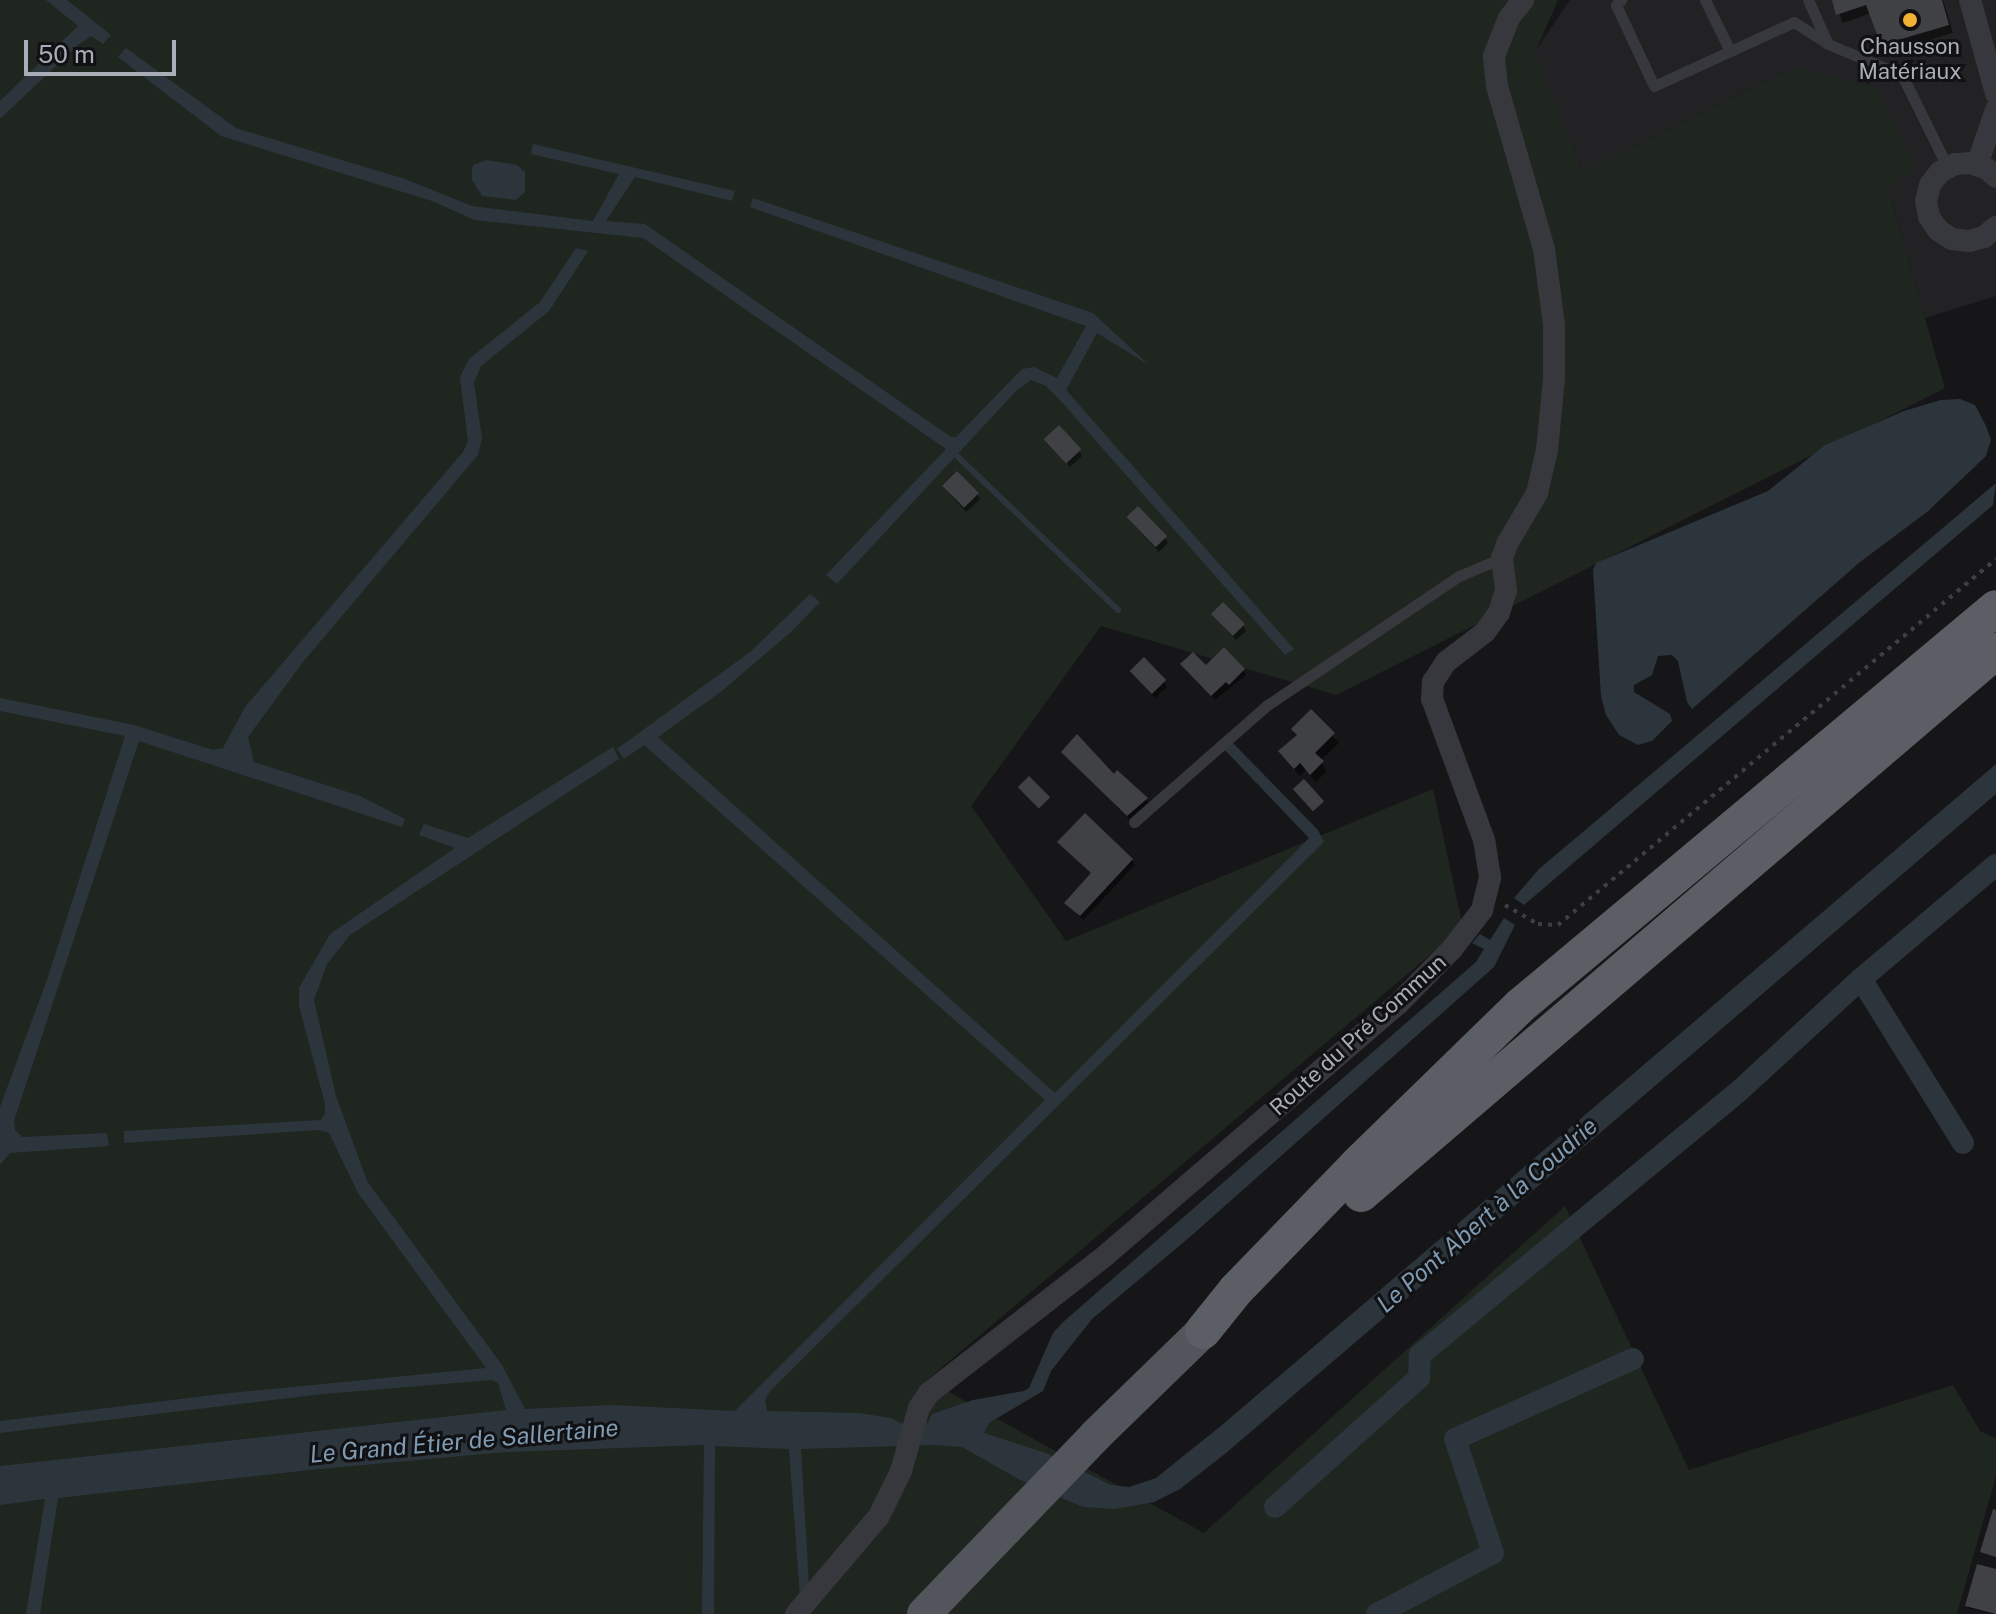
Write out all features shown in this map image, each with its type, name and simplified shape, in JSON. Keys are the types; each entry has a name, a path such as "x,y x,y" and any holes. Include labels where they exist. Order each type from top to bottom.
{"highway":[{"path":"1203,1331 1236,1290 1346,1177 1520,1006 1996,608"},
{"path":"1203,1331 1246,1299 1377,1179 1996,651"}],"main road":[{"path":"924,1614 993,1539 1203,1331"}],"street":[{"path":"1487,896 1490,877 1484,840 1432,699 1433,682 1446,662 1485,632 1499,613 1506,590 1502,558 1537,493 1547,450 1554,378 1554,325 1544,249 1497,86 1494,56 1509,18 1523,0"},
{"path":"1970,0 1996,93"},
{"path":"1977,165 1996,110"},
{"path":"1996,177 1977,165 1948,168 1930,185 1926,201 1929,217 1938,230 1952,239 1969,241 1984,237 1996,227"},
{"name":"Route du Pré Commun","path":"796,1614 879,1516 906,1453 919,1408 945,1378 1106,1255 1399,1003 1475,922 1487,896"}],"lane":[{"path":"1621,0 1616,5 1654,86 1794,22 1828,44 1902,75 1948,168"},
{"path":"1705,0 1730,51"},
{"path":"1808,0 1828,44"},
{"path":"1134,822 1266,706 1459,576 1502,558"}],"path":[{"path":"1487,896 1538,924 1558,925 1996,559"}],"shaded area":[{"path":"0,0 1558,0 1535,53 1582,171 1796,67 1877,89 1916,168 1888,189 1945,388 1336,695 1101,626 971,806 1066,941 1433,789 1463,927 927,1380 1204,1533 1565,1206 1689,1470 1953,1385 1980,1431 1996,1438 1996,1476 1957,1614 0,1614"},
{"path":"1570,0 1996,0 1996,296 1925,318 1888,189 1796,67 1582,171 1534,53"}],"water":[{"path":"46,0 67,0 111,35 103,44 91,36 78,45 0,119 0,101 78,26"},
{"path":"126,48 236,128 405,179 472,206 593,221 619,174 531,154 533,144 735,191 732,201 635,177 606,221 645,224 951,437 956,437 1022,369 1034,367 1057,378 1086,326 750,207 753,198 1093,313 1149,365 1097,333 1066,390 1294,649 1285,655 1059,399 1046,386 1031,380 1017,390 837,584 826,575 946,449 643,238 475,220 432,201 221,136 118,57"},
{"path":"486,160 517,165 525,172 525,192 516,200 482,196 472,180 472,170 473,165"},
{"path":"576,248 588,251 549,311 481,366 474,383 482,438 478,455 303,662 248,737 254,762 360,796 405,819 402,827 139,741 14,1121 15,1130 22,1137 107,1133 109,1146 10,1153 0,1165 0,1107 47,980 125,736 0,711 0,698 134,725 213,750 223,748 245,707 463,452 468,441 460,377 469,359 540,302"},
{"path":"1960,399 1975,405 1986,426 1991,440 1986,456 1927,512 1860,562 1692,709 1687,702 1678,661 1672,655 1658,656 1652,675 1634,685 1634,692 1670,714 1672,721 1652,741 1638,745 1619,735 1606,715 1601,696 1593,570 1596,563 1768,491 1825,445 1904,411 1941,400"},
{"path":"1996,483 1993,505 1524,905 1514,898 1539,869"},
{"path":"810,594 820,602 792,631 722,691 658,737 1055,1093 1309,838 1223,748 1230,740 1318,830 1324,842 770,1391 765,1400 767,1411 859,1413 891,1418 905,1425 928,1423 932,1414 973,1400 1029,1388 1053,1333 1062,1323 1476,962 1484,949 1472,943 1480,934 1490,940 1504,918 1515,925 1494,967 1191,1236 1092,1319 1051,1371 1043,1391 989,1423 984,1433 1046,1453 1111,1485 1129,1487 1156,1478 1222,1425 1996,764 1996,794 1226,1453 1180,1489 1154,1502 1115,1509 1083,1507 1020,1480 962,1447 801,1449 809,1585 800,1596 789,1449 715,1446 714,1614 702,1614 704,1445 506,1452 309,1470 58,1498 40,1614 26,1614 45,1499 0,1505 0,1466 506,1410 498,1383 492,1380 323,1394 0,1433 0,1421 230,1393 486,1368 358,1193 329,1133 319,1130 124,1143 124,1131 321,1120 325,1114 325,1104 299,1006 299,988 330,934 455,848 419,835 424,824 468,838 613,747 619,759 350,935 327,964 314,1000 336,1096 367,1181 502,1365 525,1409 611,1405 735,1411 1045,1100 644,745 624,759 617,749 750,652"}],"building":[{"name":"Chausson Matériaux","path":"1832,0 1942,0 1949,25 1881,45 1866,5 1836,15"},
{"path":"1059,425 1082,449 1066,463 1044,439"},
{"path":"957,471 979,493 964,508 942,486"},
{"path":"1138,506 1167,536 1156,547 1126,517"},
{"path":"1223,602 1245,624 1233,636 1211,614"},
{"path":"1224,647 1245,669 1229,685 1226,682 1211,696 1180,664 1193,652 1206,665"},
{"path":"1144,657 1166,680 1152,694 1130,671"},
{"path":"1311,709 1335,733 1315,753 1324,761 1310,775 1300,763 1294,769 1278,751 1297,735 1291,729"},
{"path":"1077,734 1114,774 1117,770 1148,798 1127,816 1061,752"},
{"path":"1029,776 1050,797 1039,809 1018,787"},
{"path":"1304,779 1324,801 1313,811 1293,789"},
{"path":"1085,813 1133,859 1080,916 1064,903 1091,873 1057,842"},
{"path":"1993,1509 1996,1510 1996,1557 1980,1552"},
{"path":"1977,1564 1996,1569 1996,1614 1965,1606"}],"waterway":[{"path":"957,456 1118,610"},
{"path":"1861,979 1996,865"},
{"path":"1275,1507 1419,1378 1420,1355 1738,1092 1861,979 1963,1143"},
{"path":"1377,1614 1493,1553 1455,1439 1633,1359"}],"place":[{"name":"Chausson Matériaux","path":"1910,20"}],"water label":[{"name":"Le Pont Abert à la Coudrie","path":"1487,1215"},
{"name":"Le Grand Étier de Sallertaine","path":"464,1441"}]}
